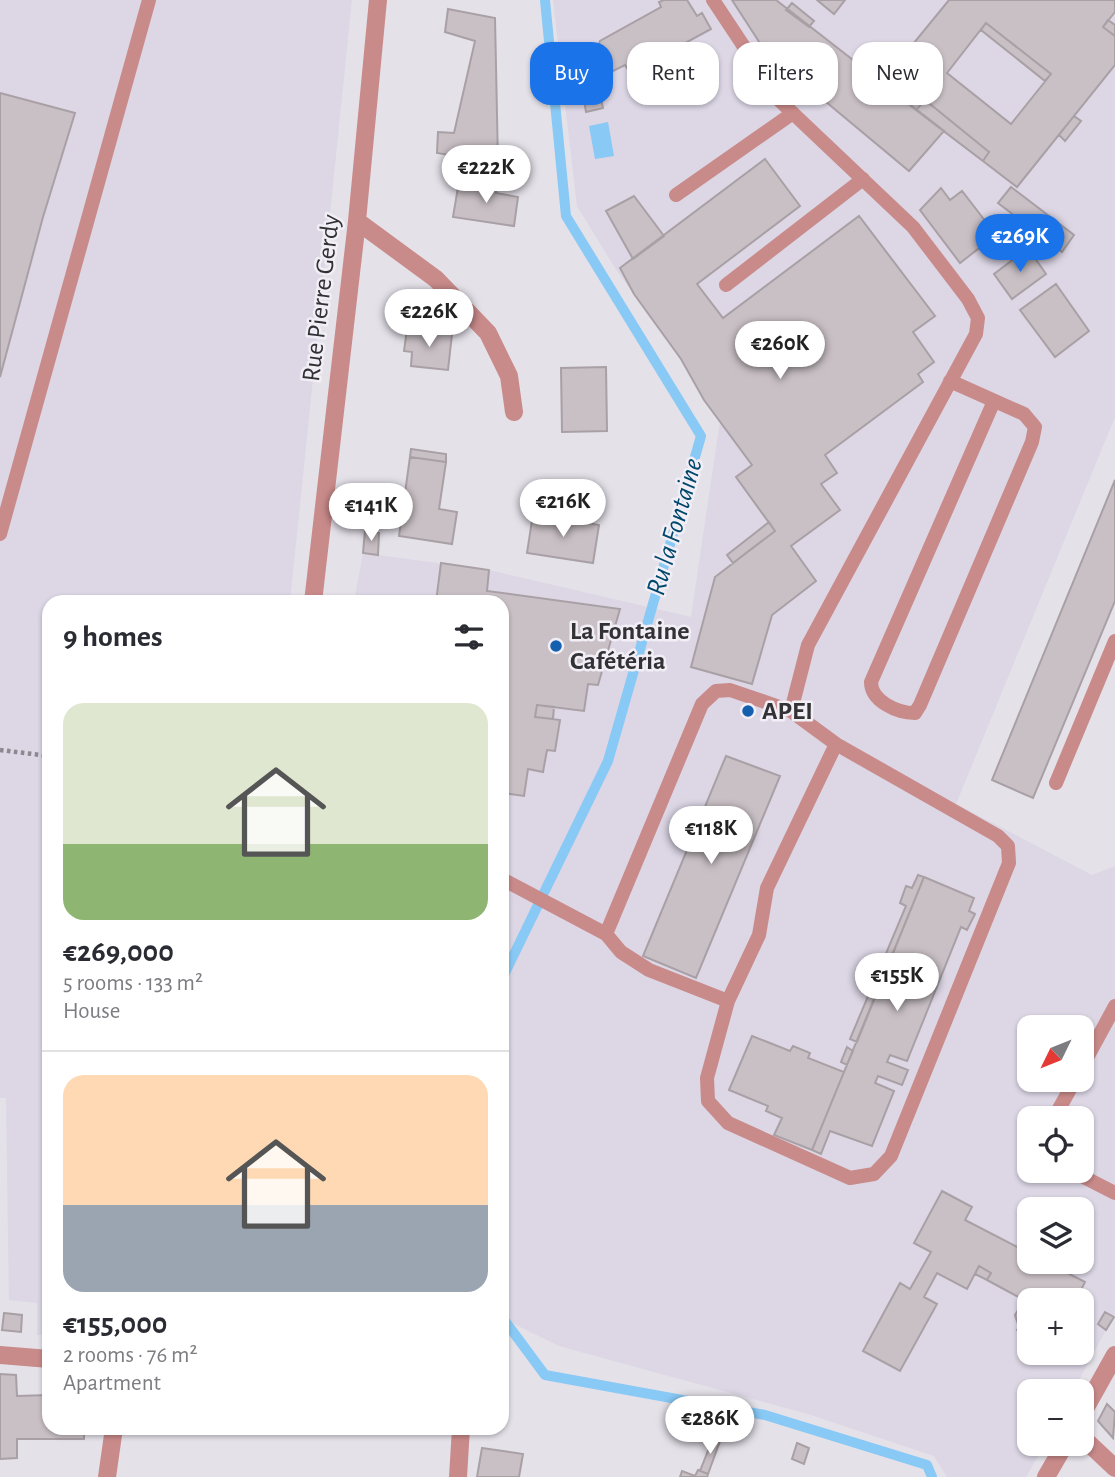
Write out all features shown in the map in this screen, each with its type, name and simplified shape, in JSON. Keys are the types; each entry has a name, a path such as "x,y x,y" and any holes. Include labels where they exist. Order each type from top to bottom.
{"street":[{"name":"Rue Pierre Gerdy","path":"314,595 357,221 378,0"},
{"path":"357,221 436,279 488,333 509,376 514,412"},
{"path":"0,1355 42,1358"},
{"path":"1094,1393 1115,1355"},
{"path":"107,1477 113,1435"},
{"path":"458,1477 461,1435"},
{"path":"1094,1448 1115,1468"},
{"path":"1046,1477 1058,1456"}],"lane":[{"path":"0,534 149,0"},
{"path":"713,0 780,101 913,228 968,299 978,317 976,334 808,645 791,711"},
{"path":"676,195 793,113"},
{"path":"726,285 863,180"},
{"path":"950,381 1024,414 1035,427 1032,442 920,705 915,713 909,713 878,701 871,691 871,682 994,401"},
{"path":"1056,783 1115,641"},
{"path":"606,934 702,704 716,691 730,690 791,711 836,744 998,836 1008,846 1009,863 891,1156 874,1174 850,1178 728,1123 708,1101 707,1078 728,1001 759,935 767,888 836,744"},
{"path":"509,883 606,934 621,952 649,970 728,1001"},
{"path":"1094,1045 1115,1006"},
{"path":"1094,1182 1115,1193"}],"path":[{"path":"0,750 42,755"}],"shaded area":[{"path":"0,0 352,0 291,595 42,595 42,1335 37,1335 37,1303 9,1300 6,1098 0,1098"},
{"name":"APEI","path":"553,0 1115,0 1115,417 956,804 1092,875 1115,866 1115,1313 1114,1317 1105,1312 1098,1323 1106,1330 1094,1352 1094,1288 1017,1288 1017,1365 1087,1365 1079,1379 1017,1379 1017,1456 1038,1456 1026,1477 947,1477 934,1456 808,1414 559,1346 509,1321 509,595 355,595 363,553 489,570 691,617 720,421 681,358 617,271 577,206 565,105 613,105 613,42 558,42"}],"water":[{"path":"608,122 614,156 595,159 589,126"}],"building":[{"path":"687,0 697,16 702,13 711,29 687,42 627,42 627,68 625,65 613,71 613,42 600,41 661,7 659,2"},
{"path":"732,0 776,0 830,42 759,42"},
{"path":"817,0 845,0 834,14"},
{"path":"949,0 1115,0 1115,12 1103,27 1115,36 1115,65 1017,187 983,161 989,152 931,105 943,105 943,42 915,42","holes":["986,23 1051,74 1011,124 947,73"]},
{"path":"792,3 814,21 809,27 786,10"},
{"path":"448,9 495,18 498,163 437,153 438,132 454,133 475,41 445,32"},
{"path":"1108,20 1115,25 1115,36 1103,27"},
{"path":"986,23 1051,74 1045,81 981,30"},
{"path":"838,48 852,59 852,105 911,105 944,131 909,171 830,105 838,105"},
{"path":"0,93 75,113 43,217 0,377"},
{"path":"585,105 602,105 603,108 586,112"},
{"path":"920,105 931,105 989,152 983,161 916,110"},
{"path":"1074,116 1081,121 1065,141 1059,135"},
{"path":"765,159 800,206 697,284 723,318 859,216 935,316 913,332 934,362 918,374 923,382 825,455 837,473 821,484 840,510 791,546 816,581 772,615 752,684 691,667 715,577 775,531 736,477 752,465 704,400 681,359 634,294 620,268"},
{"path":"477,180 497,183 496,193 518,197 514,226 453,217 458,187 475,189"},
{"path":"1011,187 1074,235 1062,252 998,203"},
{"path":"941,188 950,200 962,191 996,235 960,263 920,210"},
{"path":"634,196 664,236 633,259 606,211"},
{"path":"1028,248 1046,274 1012,299 994,274"},
{"path":"1056,284 1089,331 1055,357 1020,310"},
{"path":"407,329 452,334 448,370 411,366 412,352 404,351"},
{"path":"606,367 607,431 562,432 561,368"},
{"path":"411,449 446,454 446,462 410,457"},
{"path":"410,457 446,462 439,509 457,512 452,544 399,536"},
{"path":"1115,480 1115,601 1033,798 992,780"},
{"path":"533,514 599,525 593,563 527,553"},
{"path":"769,522 775,531 733,563 727,555"},
{"path":"365,531 379,533 378,555 363,553"},
{"name":"La Fontaine Cafétéria","path":"441,563 489,570 487,591 620,609 598,685 588,684 584,711 537,705 535,717 560,720 555,751 547,750 543,772 528,769 524,796 509,794 509,595 437,595"},
{"path":"537,705 554,707 553,719 535,717"},
{"path":"726,756 780,776 696,978 643,956"},
{"path":"918,875 924,877 857,1042 850,1039 906,906 900,903 906,886 912,888"},
{"path":"924,877 974,898 969,911 975,914 967,930 961,927 907,1061 890,1055 887,1062 908,1070 902,1085 878,1076 875,1083 894,1091 872,1146 830,1131 821,1154 812,1150"},
{"path":"752,1036 790,1051 793,1046 810,1053 808,1058 844,1072 812,1150 774,1135 782,1118 766,1111 768,1106 729,1090"},
{"path":"847,1047 853,1051 847,1065 841,1062"},
{"path":"942,1191 972,1207 965,1220 1017,1247 1017,1274 1069,1274 1085,1282 1082,1288 1017,1288 1017,1296 987,1280 991,1273 979,1266 967,1289 937,1273 924,1297 937,1304 900,1371 863,1351 900,1283 910,1289 931,1252 914,1243"},
{"path":"979,1266 991,1273 987,1280 975,1274"},
{"path":"1105,1312 1114,1317 1106,1330 1098,1324"},
{"path":"4,1313 22,1315 21,1332 2,1330"},
{"path":"0,1374 16,1375 17,1396 42,1395 42,1435 84,1435 84,1439 17,1439 17,1458 0,1459"},
{"path":"1107,1404 1115,1412 1113,1438 1098,1421"},
{"path":"713,1438 720,1441 708,1474 700,1471"},
{"path":"797,1443 809,1448 804,1464 792,1459"},
{"path":"482,1448 523,1454 519,1477 477,1477"},
{"path":"698,1470 708,1474 707,1477 680,1477 682,1471 695,1476"}],"waterway":[{"name":"Ru la Fontaine","path":"509,965 608,761 701,436 566,216 545,0"},
{"name":"Ru la Fontaine","path":"509,1326 545,1375 765,1415 927,1465 932,1477"}],"place":[{"name":"La Fontaine Cafétéria","path":"556,646"},
{"name":"APEI","path":"748,711"}]}
